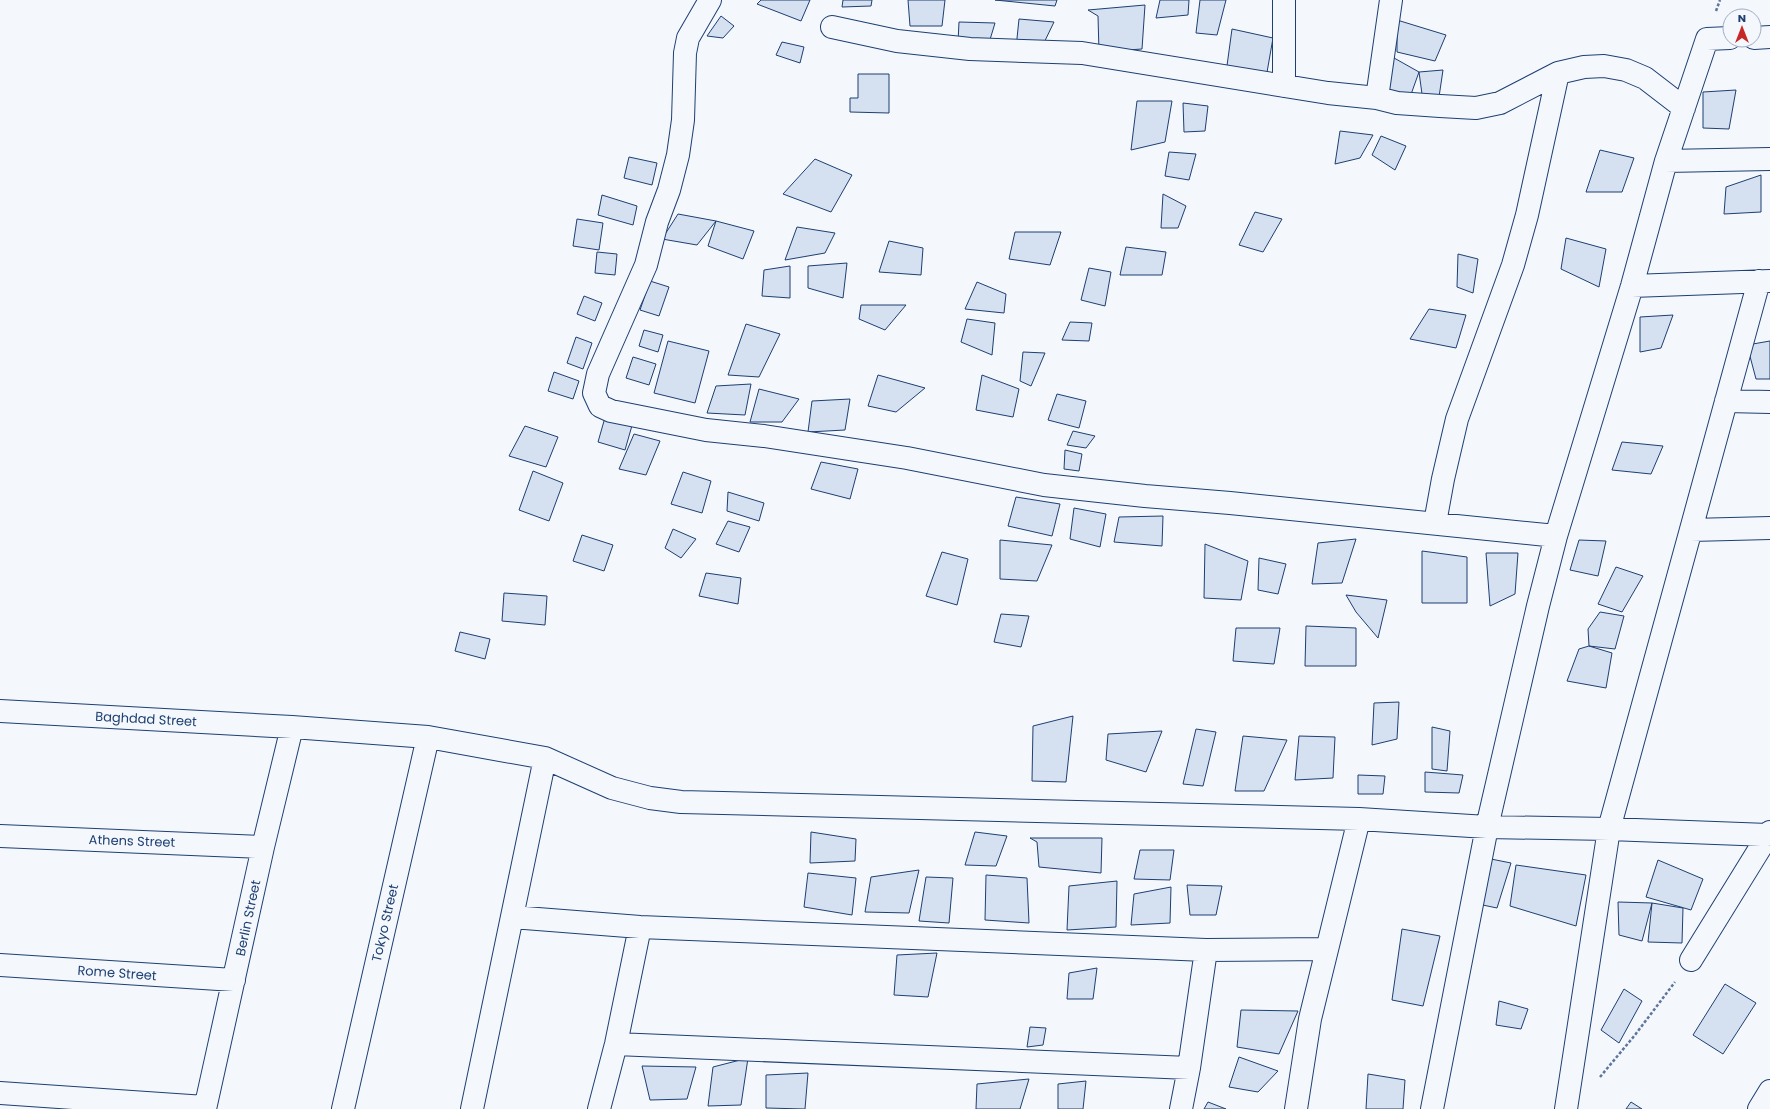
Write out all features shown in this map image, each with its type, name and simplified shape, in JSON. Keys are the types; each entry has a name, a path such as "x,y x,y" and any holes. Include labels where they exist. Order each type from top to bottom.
{"street":[{"path":"710,0 688,38 685,53 683,120 678,155 646,265 598,374 594,393 600,406 611,411 706,430 764,436 907,458 1044,485 1556,536"},
{"path":"1284,0 1284,86"},
{"path":"1377,98 1391,0"},
{"path":"832,27 897,41 970,49 1082,53 1328,93 1377,98 1397,103 1476,108 1500,103 1558,73 1584,67 1604,66 1626,70 1645,78 1684,108"},
{"path":"1432,1109 1487,827 1538,606 1556,536 1632,286 1666,161 1707,39 1722,38"},
{"path":"1435,523 1443,479 1457,419 1513,265 1527,215 1558,73"},
{"path":"1666,161 1770,159"},
{"path":"1566,1109 1609,829 1726,402 1764,281 1632,286"},
{"path":"1726,402 1770,402"},
{"path":"1691,530 1770,528"},
{"name":"Baghdad Street","path":"0,711 292,727 428,737 545,758 612,788 650,798 681,802 1359,819 1487,827 1769,834"},
{"name":"Berlin Street","path":"205,1108 263,847 292,727"},
{"name":"Tokyo Street","path":"343,1109 428,737"},
{"path":"472,1109 545,758"},
{"path":"1296,1109 1310,1019 1359,819"},
{"path":"1691,960 1769,834"},
{"name":"Athens Street","path":"0,836 263,847"},
{"path":"512,917 640,927 1206,950 1326,949"},
{"path":"599,1109 616,1044 640,927"},
{"path":"1181,1109 1189,1068 1206,950"},
{"name":"Rome Street","path":"0,965 234,980"},
{"path":"616,1044 1189,1068"},
{"path":"1759,1109 1770,1091"},
{"path":"0,1093 205,1108"}],"path":[{"path":"1596,1081 1635,1035 1691,960"}],"building":[{"path":"761,0 810,0 801,21 757,4"},
{"path":"843,0 872,0 871,6 842,7"},
{"path":"908,0 945,0 942,26 910,26"},
{"path":"995,0 1057,0 1055,6"},
{"path":"1160,0 1189,0 1188,15 1156,18"},
{"path":"1200,0 1226,0 1217,35 1196,33"},
{"path":"1145,5 1142,49 1099,52 1098,16 1088,10"},
{"path":"721,16 734,26 723,38 707,36"},
{"path":"1019,19 1054,22 1041,49 1016,48"},
{"path":"1397,20 1446,35 1435,61 1397,52"},
{"path":"959,22 995,23 989,43 958,42"},
{"path":"1232,29 1273,38 1266,78 1226,73"},
{"path":"782,42 804,47 800,63 776,55"},
{"path":"1387,54 1419,72 1409,100 1386,98"},
{"path":"1443,70 1439,97 1422,94 1419,72"},
{"path":"858,74 889,74 889,113 850,112 850,98 858,98"},
{"path":"1736,90 1729,129 1703,128 1703,92"},
{"path":"1137,101 1172,101 1165,142 1131,150"},
{"path":"1183,103 1208,106 1205,131 1184,132"},
{"path":"1340,131 1373,135 1360,158 1335,164"},
{"path":"1381,136 1406,146 1395,170 1372,155"},
{"path":"1600,150 1634,158 1622,192 1586,192"},
{"path":"1169,152 1196,154 1189,180 1165,176"},
{"path":"629,157 657,163 652,185 624,178"},
{"path":"815,159 852,175 831,212 783,194"},
{"path":"1761,175 1761,212 1724,214 1726,187"},
{"path":"1163,194 1186,206 1178,228 1161,228"},
{"path":"602,195 637,206 633,225 598,215"},
{"path":"1255,212 1282,219 1263,252 1239,245"},
{"path":"678,214 716,221 697,245 662,239"},
{"path":"577,219 603,223 599,250 573,246"},
{"path":"716,221 754,231 743,259 708,246"},
{"path":"797,227 835,233 825,253 785,260"},
{"path":"1015,232 1061,232 1050,265 1009,259"},
{"path":"1566,238 1606,249 1599,287 1561,269"},
{"path":"889,241 923,248 921,275 879,272"},
{"path":"1126,247 1166,252 1162,275 1120,275"},
{"path":"597,252 617,254 615,275 595,273"},
{"path":"1458,254 1478,259 1473,293 1457,287"},
{"path":"847,263 843,298 808,288 808,266"},
{"path":"790,266 790,298 762,296 764,270"},
{"path":"1089,268 1111,272 1105,306 1081,300"},
{"path":"650,281 669,287 659,316 640,310"},
{"path":"977,282 1006,294 1004,313 965,309"},
{"path":"584,296 602,303 595,321 577,314"},
{"path":"861,305 906,305 885,330 859,319"},
{"path":"1429,309 1466,315 1456,348 1410,339"},
{"path":"1673,315 1661,348 1640,352 1640,317"},
{"path":"967,319 995,323 992,355 961,342"},
{"path":"1070,322 1092,323 1089,341 1062,340"},
{"path":"746,324 780,334 759,377 728,375"},
{"path":"644,330 663,335 658,352 639,346"},
{"path":"576,337 592,343 583,369 567,363"},
{"path":"668,341 709,351 695,403 654,393"},
{"path":"1770,341 1770,379 1756,379 1747,345"},
{"path":"1023,352 1045,353 1031,386 1020,381"},
{"path":"633,357 656,364 649,385 626,378"},
{"path":"554,372 579,381 573,399 548,391"},
{"path":"878,375 925,388 896,412 868,406"},
{"path":"982,375 1019,389 1013,417 976,410"},
{"path":"751,384 745,415 707,413 716,386"},
{"path":"759,389 799,399 782,422 750,422"},
{"path":"1057,394 1086,401 1079,428 1048,420"},
{"path":"850,399 845,430 808,432 812,401"},
{"path":"606,414 633,422 625,450 598,442"},
{"path":"525,426 558,437 546,467 509,456"},
{"path":"1073,431 1095,436 1086,448 1067,445"},
{"path":"634,434 660,441 646,475 619,469"},
{"path":"1622,442 1663,446 1651,474 1612,470"},
{"path":"1065,450 1082,454 1079,471 1064,469"},
{"path":"821,462 858,469 850,499 811,489"},
{"path":"533,471 563,483 549,521 519,510"},
{"path":"683,472 711,481 702,513 671,504"},
{"path":"728,492 764,503 759,521 727,511"},
{"path":"1016,497 1060,504 1052,536 1008,526"},
{"path":"1074,508 1106,514 1100,547 1070,539"},
{"path":"1163,516 1162,546 1114,542 1119,517"},
{"path":"728,521 750,527 739,552 716,544"},
{"path":"673,529 696,539 681,558 665,548"},
{"path":"582,535 613,545 604,571 573,561"},
{"path":"1356,539 1342,583 1312,584 1318,543"},
{"path":"1000,540 1052,545 1037,581 1000,579"},
{"path":"1579,540 1606,541 1598,576 1570,570"},
{"path":"1205,544 1248,561 1241,600 1204,598"},
{"path":"1422,551 1467,557 1467,603 1422,603"},
{"path":"942,552 968,559 957,605 926,596"},
{"path":"1486,553 1518,553 1515,594 1490,606"},
{"path":"1259,558 1286,564 1278,594 1258,590"},
{"path":"1616,567 1643,576 1622,612 1598,604"},
{"path":"706,573 741,578 738,604 699,596"},
{"path":"504,593 547,596 545,625 502,621"},
{"path":"1346,595 1387,600 1378,638 1356,612"},
{"path":"1600,612 1624,616 1615,649 1589,646 1588,629"},
{"path":"1001,614 1029,616 1021,647 994,642"},
{"path":"1306,626 1356,628 1356,666 1305,666"},
{"path":"1236,628 1280,628 1274,664 1233,661"},
{"path":"460,632 490,639 485,659 455,651"},
{"path":"1589,646 1612,653 1606,688 1567,681 1579,649"},
{"path":"1399,702 1397,739 1372,745 1374,703"},
{"path":"1073,716 1066,782 1032,781 1033,726"},
{"path":"1432,727 1450,731 1447,771 1432,769"},
{"path":"1196,729 1216,732 1203,786 1183,784"},
{"path":"1162,731 1146,772 1106,760 1108,734"},
{"path":"1243,736 1287,740 1264,791 1235,791"},
{"path":"1299,736 1335,737 1333,778 1295,780"},
{"path":"1425,772 1463,775 1459,793 1425,792"},
{"path":"1358,775 1385,776 1383,794 1358,794"},
{"path":"811,832 856,839 855,861 810,863"},
{"path":"975,832 1007,836 996,866 965,865"},
{"path":"1030,838 1102,838 1101,873 1039,867 1037,842"},
{"path":"1140,850 1174,850 1170,880 1134,879"},
{"path":"1486,858 1511,863 1497,908 1478,904"},
{"path":"1658,860 1703,879 1691,910 1646,897"},
{"path":"1516,865 1586,875 1576,926 1510,906"},
{"path":"919,870 909,913 865,912 871,877"},
{"path":"808,873 856,878 852,915 804,907"},
{"path":"986,875 1027,878 1029,923 985,920"},
{"path":"926,877 953,878 949,923 919,921"},
{"path":"1117,881 1116,927 1067,930 1069,886"},
{"path":"1187,885 1222,886 1216,915 1190,915"},
{"path":"1171,887 1170,923 1131,925 1134,894"},
{"path":"1618,902 1652,903 1642,941 1619,935"},
{"path":"1652,903 1683,908 1682,943 1648,942"},
{"path":"1402,929 1440,936 1423,1006 1392,1000"},
{"path":"937,953 928,997 894,995 897,955"},
{"path":"1097,968 1093,999 1067,999 1069,973"},
{"path":"1725,984 1756,1003 1723,1054 1693,1035"},
{"path":"1624,989 1642,1001 1619,1043 1601,1030"},
{"path":"1499,1001 1528,1009 1521,1029 1496,1025"},
{"path":"1241,1010 1298,1011 1279,1054 1237,1047"},
{"path":"1030,1027 1046,1028 1043,1045 1027,1047"},
{"path":"1239,1057 1278,1071 1258,1092 1229,1087"},
{"path":"748,1058 741,1105 708,1106 713,1067"},
{"path":"642,1066 696,1067 687,1099 650,1100"},
{"path":"808,1073 805,1109 766,1108 766,1075"},
{"path":"1368,1074 1405,1080 1403,1109 1366,1109"},
{"path":"1029,1079 1020,1109 976,1109 977,1084"},
{"path":"1086,1081 1083,1109 1058,1109 1058,1084"},
{"path":"1208,1102 1226,1109 1204,1109"},
{"path":"1631,1102 1642,1109 1626,1109"}]}
